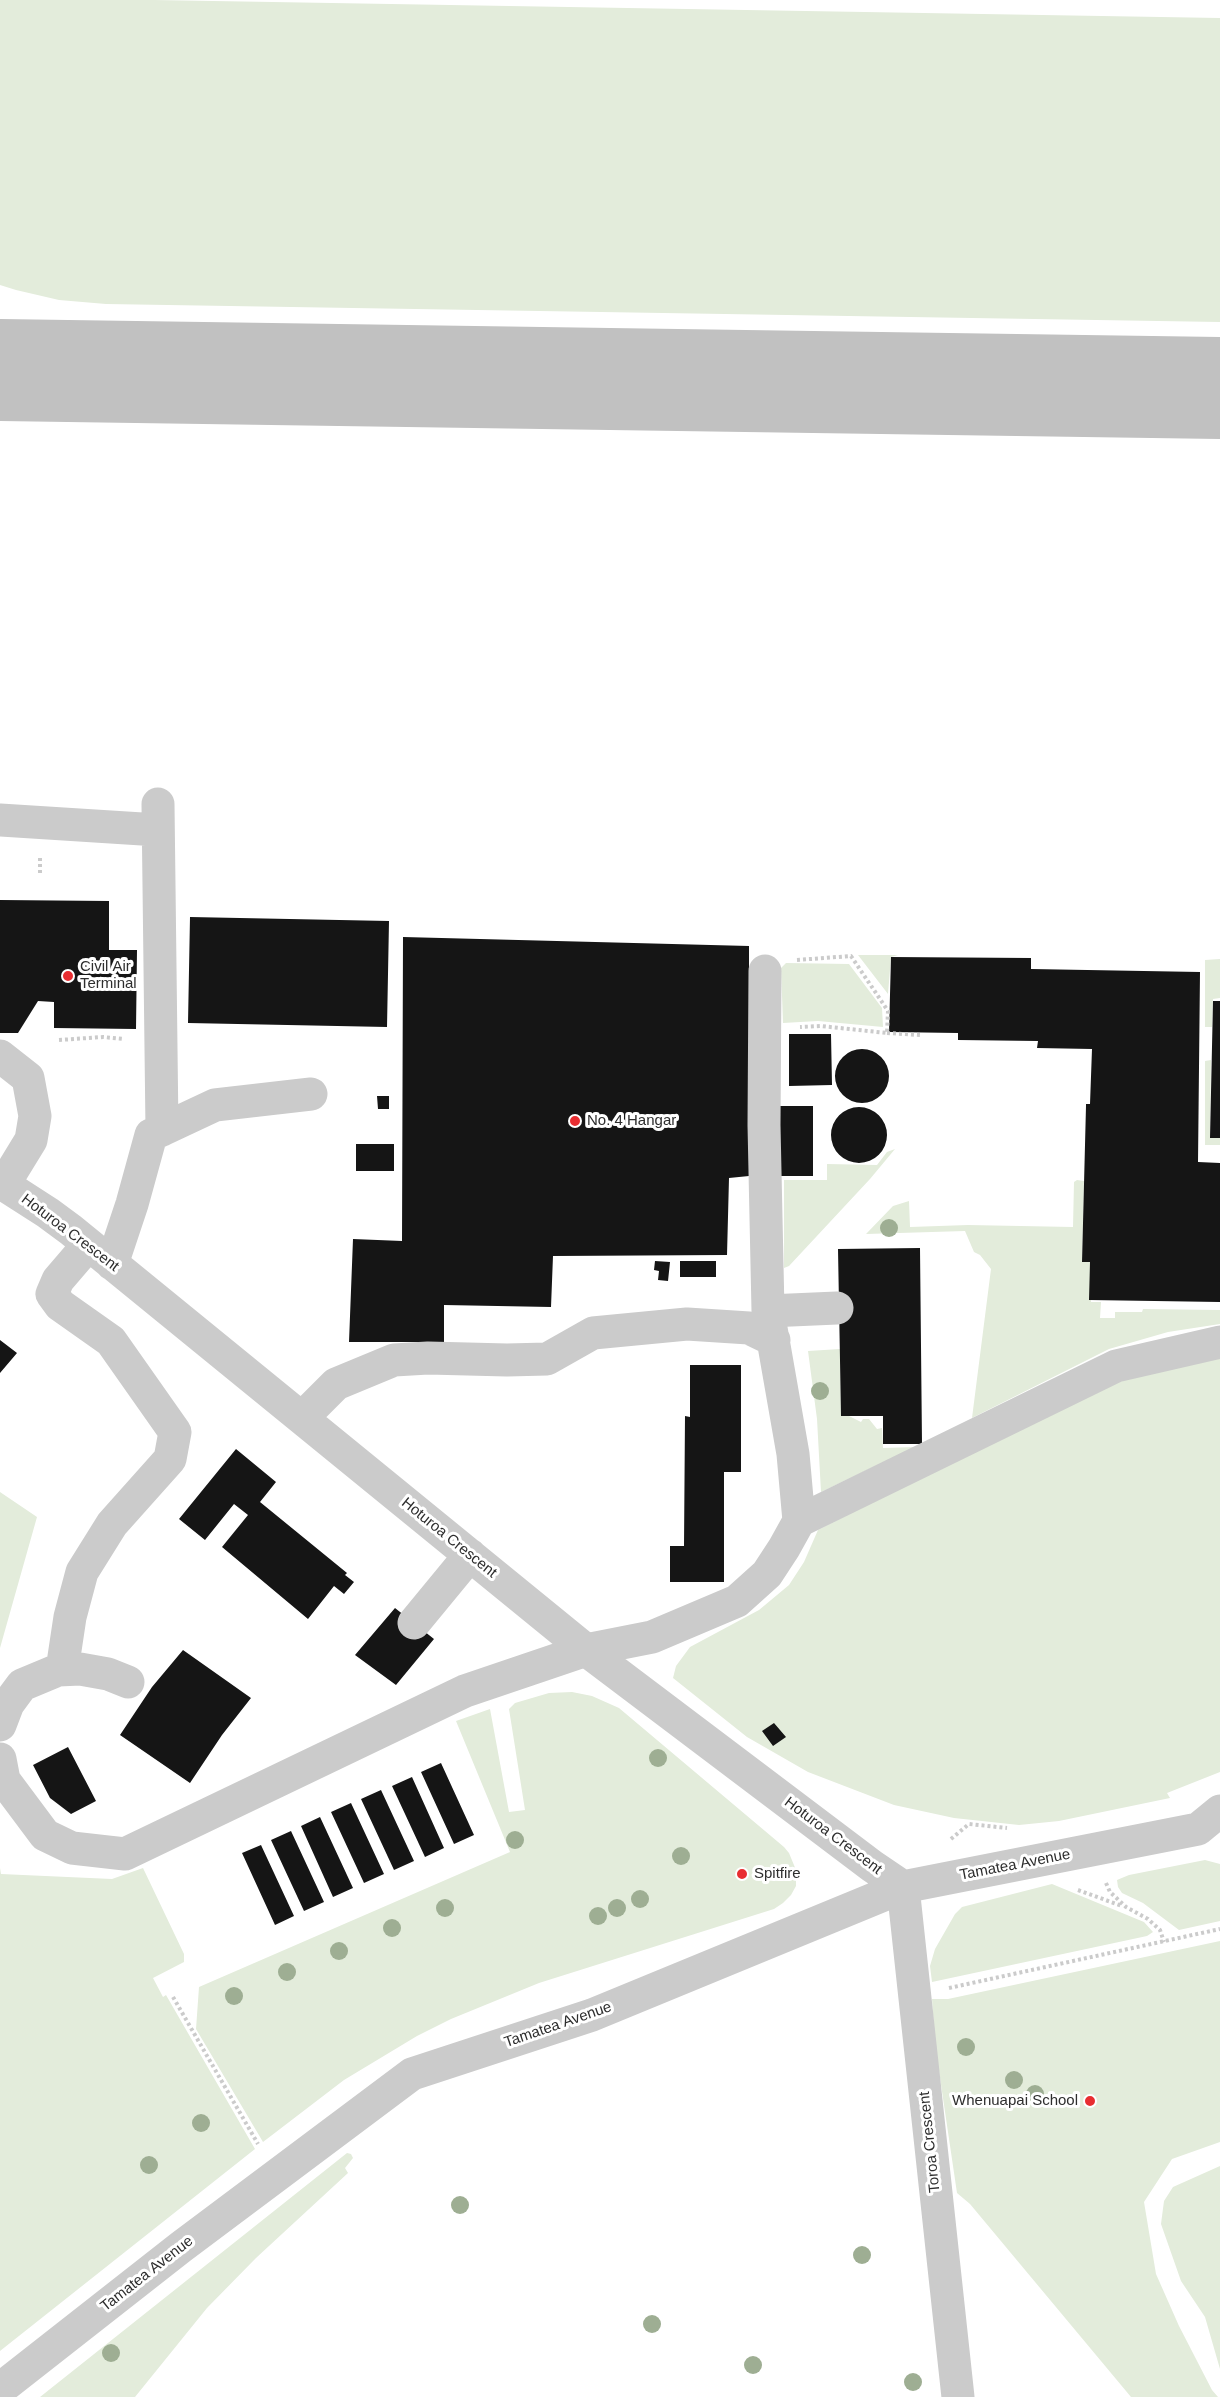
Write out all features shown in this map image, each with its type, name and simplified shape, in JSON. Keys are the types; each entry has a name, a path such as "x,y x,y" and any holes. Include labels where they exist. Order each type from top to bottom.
{"street":[{"path":"0,820 158,817 162,1130"},
{"path":"0,1759 4,1780 45,1834 72,1848 125,1854 465,1691 586,1650 652,1637 737,1601 767,1574 799,1521 793,1454 771,1325 764,1125 777,966"},
{"path":"0,1056 28,1078 35,1116 31,1140 2,1183"},
{"path":"62,1670 70,1617 82,1572 112,1524 170,1459 175,1432 111,1341 60,1305 52,1294 58,1280 100,1254 132,1204 151,1135 216,1105 311,1094"},
{"name":"Hoturoa Crescent","path":"2,1183 48,1213 100,1254 586,1650 903,1887"},
{"path":"302,1418 336,1384 394,1360 547,1359 593,1333 687,1324 749,1328 771,1325 837,1308"},
{"path":"799,1521 1116,1366 1220,1342"},
{"path":"414,1623 470,1555"},
{"path":"0,1725 8,1704 22,1684 62,1670 108,1674 128,1682"},
{"name":"Tamatea Avenue","path":"0,2389 181,2247 412,2074 592,2015 903,1887 1213,1825"},
{"name":"Toroa Crescent","path":"903,1887 958,2397"}],"path":[{"path":"777,966 851,956 888,1011 887,1033"},
{"path":"793,1028 821,1026 920,1035"},
{"path":"59,1040 103,1037 134,1041"},
{"path":"1104,1877 1110,1892 1126,1907 1148,1919 1160,1930 1164,1942"},
{"path":"940,1990 1220,1929"},
{"path":"173,1997 261,2150"}],"green space":[{"path":"0,0 154,0 1220,18 1220,322 106,304 59,300 16,290 0,285"},
{"path":"858,955 898,955 891,957 888,994"},
{"path":"1220,959 1220,998 1213,999 1212,1027 1205,1027 1205,960"},
{"path":"786,963 849,964 882,1008 883,1027 818,1021 783,1023 781,968"},
{"path":"1211,1060 1210,1137 1220,1138 1220,1145 1205,1145 1205,1061"},
{"path":"895,1149 789,1266 784,1268 784,1180 827,1180 827,1164 877,1165 887,1152"},
{"path":"1084,1181 1082,1262 1090,1262 1091,1302 1101,1302 1100,1318 1115,1318 1115,1312 1142,1312 1143,1309 1220,1310 1220,1324 1168,1332 1109,1349 972,1418 991,1269 980,1255 974,1252 965,1231 866,1234 893,1206 909,1201 910,1227 968,1225 1073,1227 1074,1182"},
{"path":"840,1349 841,1416 847,1415 861,1422 863,1419 869,1419 877,1429 882,1428 883,1448 915,1447 821,1492 817,1419 808,1351"},
{"path":"1220,1355 1220,1772 1167,1793 1170,1798 1059,1821 1019,1825 954,1818 894,1805 808,1772 747,1737 673,1678 676,1666 690,1647 759,1610 789,1585 804,1562 818,1530 1102,1385"},
{"path":"0,1492 37,1517 0,1648"},
{"path":"572,1692 592,1696 619,1708 784,1847 796,1870 796,1886 791,1895 774,1909 539,1983 451,2019 417,2036 344,2080 263,2142 196,2029 199,1987 510,1852 456,1721 490,1709 509,1812 525,1810 509,1709 515,1703 549,1693"},
{"path":"1205,1860 1220,1864 1220,1921 1179,1930 1143,1903 1122,1893 1118,1887 1117,1880 1129,1875"},
{"path":"0,1868 1,1874 112,1879 143,1868 184,1954 184,1962 153,1978 163,1997 166,1995 255,2149 0,2351"},
{"path":"1052,1884 1144,1922 1153,1932 1147,1936 932,1982 930,1966 935,1949 955,1914 962,1907"},
{"name":"Whenuapai School","path":"1220,1941 1220,2142 1172,2159 1144,2202 1156,2274 1179,2326 1212,2390 1218,2397 1131,2397 970,2204 957,2193 935,2044 932,1999 948,1999"},
{"path":"347,2153 353,2158 345,2168 348,2173 256,2258 207,2308 135,2397 40,2397"},
{"path":"1220,2166 1220,2369 1205,2317 1181,2281 1161,2224 1164,2201 1173,2187"}],"building":[{"name":"Civil Air Terminal","path":"0,900 109,901 109,950 137,950 136,1029 54,1028 54,1002 38,1001 18,1033 0,1033"},
{"path":"190,917 389,921 387,1027 188,1023"},
{"name":"No. 4 Hangar","path":"403,937 749,946 749,1176 729,1178 727,1255 553,1256 551,1307 444,1305 444,1342 349,1342 353,1239 402,1241"},
{"path":"891,957 1031,958 1031,969 1200,972 1198,1162 1220,1163 1220,1302 1089,1300 1090,1262 1082,1262 1086,1104 1090,1104 1092,1049 1037,1048 1038,1041 958,1040 958,1033 889,1032"},
{"path":"1213,1001 1220,1001 1220,1138 1210,1138"},
{"path":"789,1034 831,1034 832,1085 789,1086"},
{"path":"862,1049 881,1057 889,1076 881,1095 862,1103 843,1095 835,1076 843,1057"},
{"path":"377,1096 389,1096 389,1109 378,1109"},
{"path":"779,1106 813,1106 813,1176 779,1176"},
{"path":"859,1107 870,1109 879,1115 885,1124 887,1135 885,1146 879,1155 870,1161 859,1163 848,1161 839,1155 833,1146 831,1135 833,1124 839,1115 848,1109"},
{"path":"356,1144 394,1144 394,1171 356,1171"},
{"path":"920,1248 922,1444 883,1444 883,1416 841,1416 838,1249"},
{"path":"655,1261 670,1262 668,1281 658,1280 659,1271 654,1270"},
{"path":"680,1261 716,1261 716,1277 680,1277"},
{"path":"0,1340 17,1353 0,1373"},
{"path":"690,1365 741,1365 741,1472 724,1472 724,1582 670,1582 670,1546 684,1546 685,1416 690,1417"},
{"path":"236,1449 276,1482 260,1502 347,1573 345,1575 354,1582 344,1594 334,1586 308,1619 222,1547 248,1515 234,1504 205,1540 179,1519"},
{"path":"395,1608 434,1639 396,1685 355,1655"},
{"path":"183,1650 251,1698 222,1735 190,1783 120,1735 152,1687"},
{"path":"774,1723 786,1737 773,1746 762,1731"},
{"path":"68,1747 96,1801 71,1814 50,1798 33,1765"},
{"path":"441,1763 474,1835 454,1844 421,1772"},
{"path":"412,1777 444,1848 425,1857 392,1786"},
{"path":"381,1790 414,1861 394,1870 361,1799"},
{"path":"351,1803 384,1874 364,1883 331,1812"},
{"path":"320,1817 353,1888 333,1897 301,1826"},
{"path":"291,1831 324,1902 304,1911 271,1840"},
{"path":"261,1845 294,1916 275,1925 242,1853"}],"taxiway":[{"path":"0,370 1220,388"}],"place":[{"name":"Civil Air Terminal","path":"68,976"},
{"name":"No. 4 Hangar","path":"575,1121"},
{"name":"Spitfire","path":"742,1874"},
{"name":"Whenuapai School","path":"1090,2101"}]}
